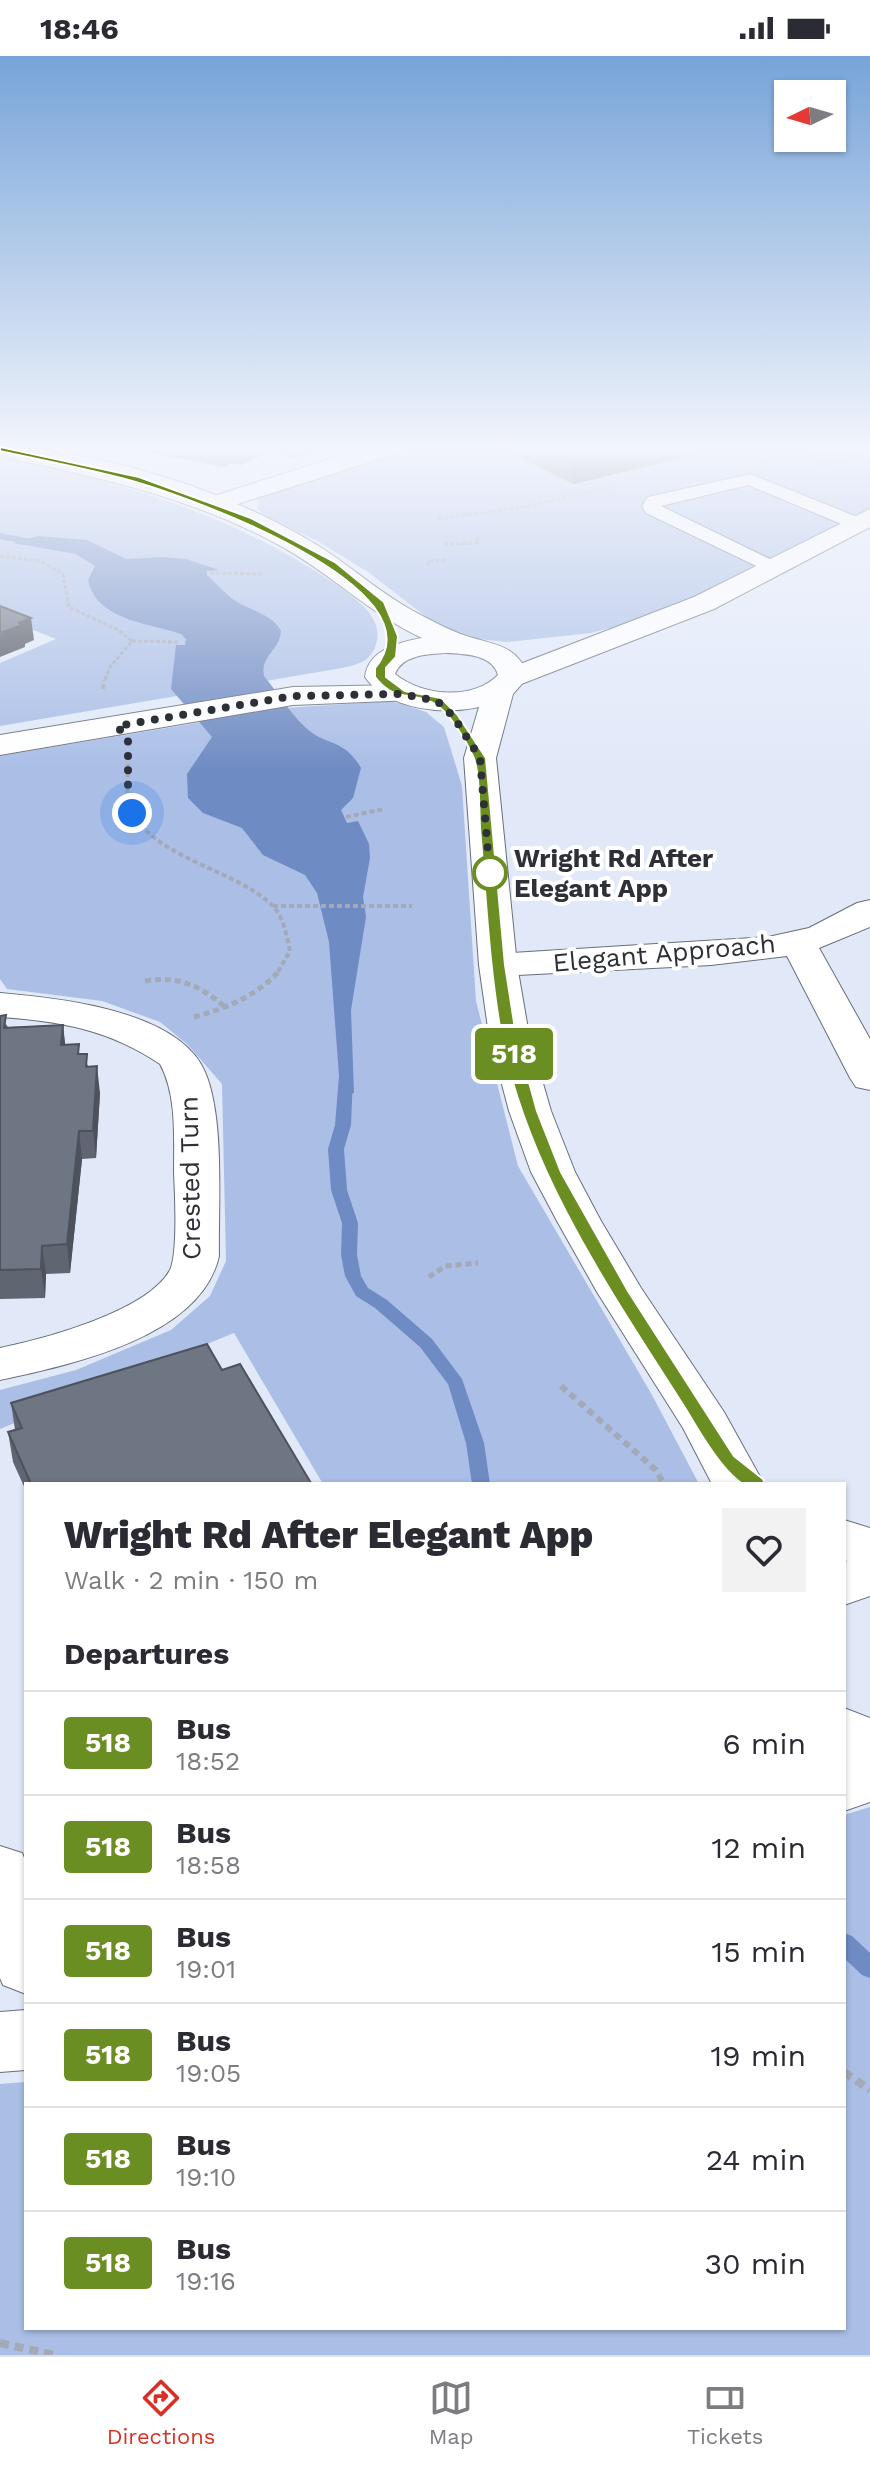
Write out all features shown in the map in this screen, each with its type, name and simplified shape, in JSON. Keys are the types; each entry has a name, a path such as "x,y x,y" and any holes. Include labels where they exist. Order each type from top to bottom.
{"street":[{"path":"319,556 379,602 429,630 504,659 512,667 480,758 498,965 509,1035 530,1111 553,1172 620,1292 741,1476"},
{"path":"0,745 293,696 402,694 437,701 471,699 611,638 704,603 796,556"},
{"path":"379,602 392,636 380,677 402,694"},
{"path":"293,696 426,646 478,649 611,638"},
{"path":"437,701 453,716 480,758"},
{"name":"Elegant Approach","path":"498,965 705,954 796,942 845,928 870,911"},
{"path":"796,942 815,971 870,1078"},
{"name":"Crested Turn","path":"0,1005 74,1011 109,1020 139,1033 178,1059 189,1083 194,1115 196,1256 190,1277 169,1299 143,1316 90,1338 0,1364"},
{"path":"846,1540 870,1549"},
{"path":"846,1584 870,1574"},
{"path":"846,1732 870,1748"},
{"path":"846,1785 870,1778"},
{"path":"0,1872 24,1958"},
{"path":"0,2042 24,2040"}],"lane":[{"path":"750,556 773,568"}],"path":[{"path":"2,556 40,561 63,574 69,607 113,627 132,641 180,642"},
{"path":"428,566 428,561 445,560"},
{"path":"210,573 262,574"},
{"path":"132,641 129,648 112,661 103,681 102,696 128,740 128,797 132,813 168,849 216,870 273,906 286,930 290,951 279,971 264,986 226,1008 139,1033"},
{"path":"346,817 384,809"},
{"path":"273,906 412,906"},
{"path":"145,981 188,982 226,1008"},
{"path":"429,1277 445,1266 478,1263"},
{"path":"561,1386 656,1470 663,1482"},
{"path":"846,2073 870,2090"},
{"path":"0,2343 54,2355"}],"shaded area":[{"path":"0,556 290,556 335,584 364,607 375,622 377,640 369,657 342,668 0,726 0,663 56,639 0,617"},
{"path":"80,556 186,559 219,570 207,571 207,575 231,598 266,616 281,631 265,663 264,676 305,727 348,751 361,768 353,798 341,810 347,823 358,821 369,844 370,858 363,897 366,917 351,1010 354,1093 346,1095 340,1089 329,942 317,893 305,875 263,855 242,828 203,813 188,798 187,774 212,737 171,689 176,645 185,645 186,639 181,634 126,618 101,604 88,580 95,566"},
{"path":"342,556 776,556 693,598 618,626 591,633 507,642 461,637 433,622"},
{"path":"391,701 426,712 444,727 462,786 476,1001 518,1166 652,1395 698,1482 322,1482 234,1333 0,1429 0,1390 76,1370 171,1330 210,1296 226,1261 222,1084 188,1045 160,1022 102,1001 7,989 0,979 0,756 285,708"},
{"path":"870,1807 870,2355 0,2355 0,2084 24,2082 24,2330 846,2330 846,1814"}],"building":[{"path":"0,606 31,618 0,633"},
{"path":"6,1015 4,1028 63,1025 61,1045 79,1044 78,1054 87,1054 86,1067 97,1066 93,1131 79,1131 67,1244 42,1246 41,1269 0,1270 0,1016"},
{"path":"207,1344 222,1370 240,1364 310,1482 30,1482 8,1432 22,1428 11,1403"}],"waterway":[{"path":"346,1076 343,1125 336,1149 339,1190 350,1223 349,1255 353,1276 362,1292 381,1304 426,1343 456,1383 475,1443 481,1482"},
{"path":"846,1945 870,1968"}],"bus line":[{"name":"518","path":"319,556 379,602 392,636 391,657 381,668 380,677 402,694 437,701 453,716 480,758 498,965 509,1035 530,1111 553,1172 620,1292 728,1461 754,1482"}],"place":[{"name":"Wright Rd After Elegant App","path":"490,873"}],"route":[{"path":"132,813 128,797 128,740 117,726 293,696 402,694 437,701 453,716 480,758 490,876 490,873"}]}
